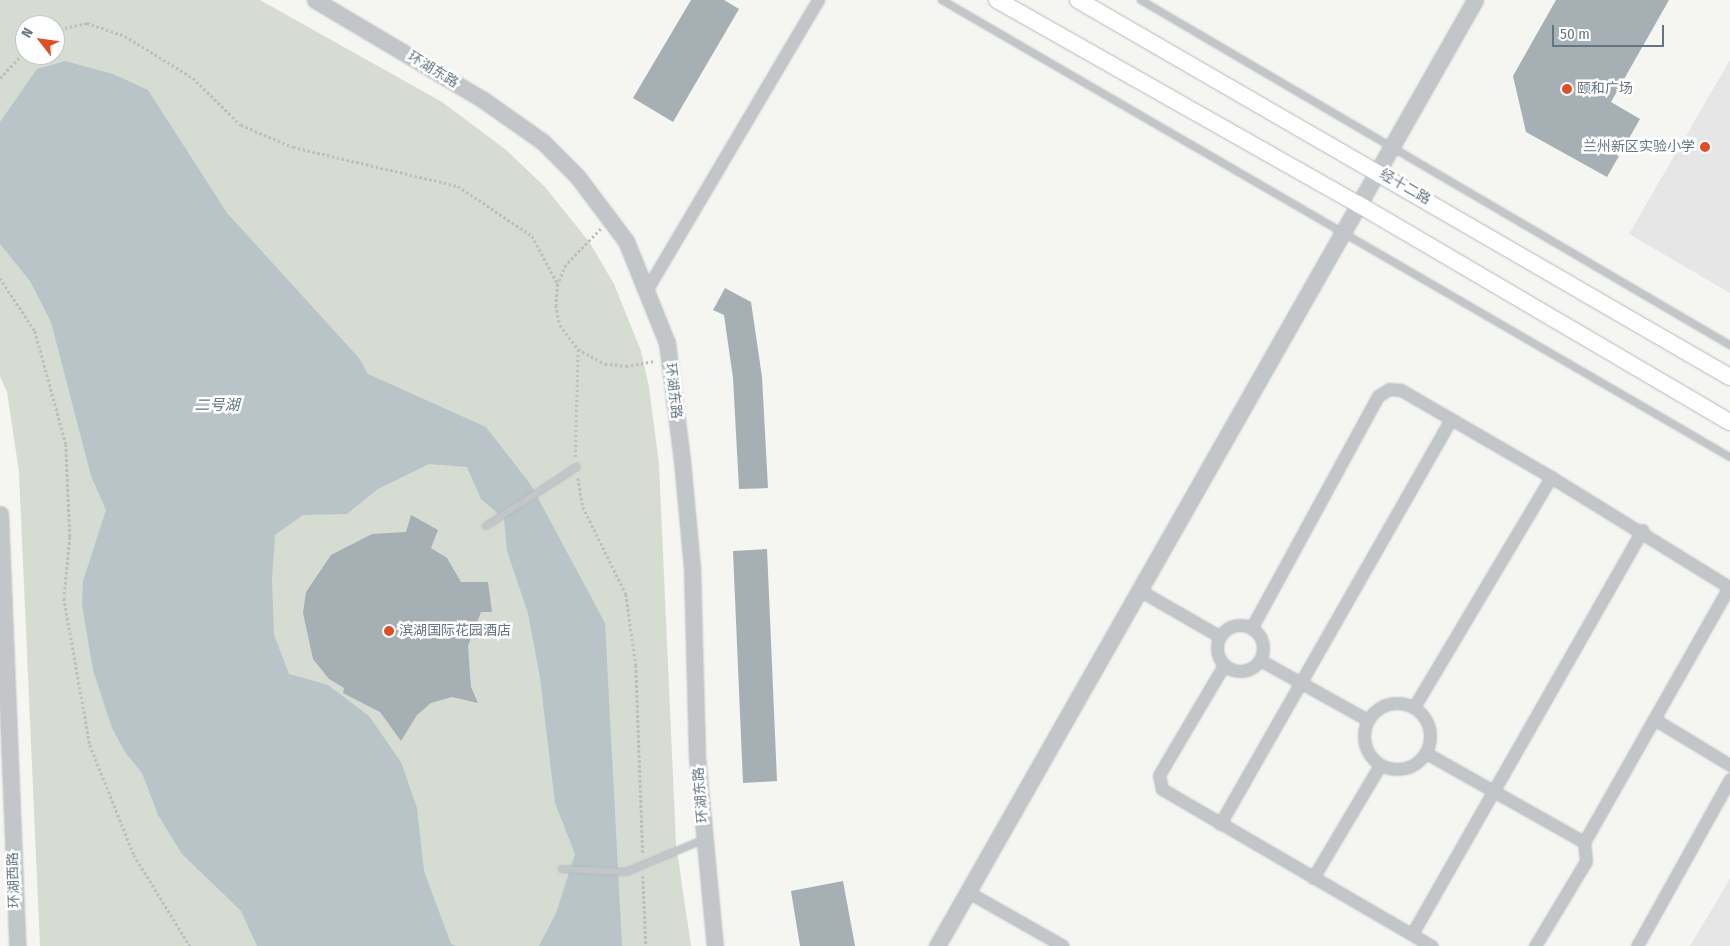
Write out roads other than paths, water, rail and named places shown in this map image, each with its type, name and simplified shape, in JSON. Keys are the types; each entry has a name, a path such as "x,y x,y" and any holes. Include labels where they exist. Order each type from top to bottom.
{"main road":[{"path":"997,0 1358,204 1730,422"},
{"name":"经十二路","path":"1078,0 1377,171 1730,377"}],"street":[{"name":"环湖东路","path":"315,0 482,100 543,142 577,176 626,240 647,289 669,359 692,567 698,757 716,946"},
{"path":"647,289 818,0"},
{"path":"937,946 1475,0"},
{"path":"1252,627 1378,396 1389,389 1401,390 1551,477 1642,530 1729,587 1584,842 1586,861 1535,946"},
{"path":"1220,824 1451,419"},
{"path":"1414,707 1551,477"},
{"name":"环湖西路","path":"0,514 17,946"},
{"path":"1412,934 1491,790 1642,530"},
{"path":"1139,590 1220,636"},
{"path":"1238,624 1252,627 1263,645 1260,660 1242,671 1224,665 1216,650 1220,636 1238,624"},
{"path":"1260,660 1368,720"},
{"path":"1224,665 1159,775 1162,789 1432,946"},
{"path":"1389,704 1414,707 1429,728 1426,753 1406,769 1380,765 1365,745 1368,720 1389,704"},
{"path":"1654,719 1730,764"},
{"path":"1426,753 1584,842"},
{"path":"1314,878 1380,765"},
{"path":"1637,946 1730,779"},
{"path":"968,892 1063,946"}],"lane":[{"path":"942,0 1343,230 1730,457"},
{"path":"1141,0 1730,345"},
{"path":"486,526 576,467"},
{"path":"562,869 626,872 643,867 705,839"}],"water":[{"name":"二号湖","path":"65,61 113,74 148,90 227,213 359,358 368,374 486,427 531,485 605,623 622,946 539,946 556,913 575,854 555,803 540,678 528,613 507,551 504,519 481,499 467,467 429,464 378,489 347,514 303,515 275,535 272,580 274,635 289,674 328,685 369,716 401,762 417,808 424,871 451,944 456,946 257,946 241,911 182,854 158,815 142,773 125,752 112,728 93,670 82,605 83,581 106,510 91,476 51,322 30,281 0,244 0,122 37,69 51,65 65,65"}],"place":[{"name":"颐和广场","path":"1567,89"},
{"name":"兰州新区实验小学","path":"1705,147"},
{"name":"滨湖国际花园酒店","path":"389,631"}]}
